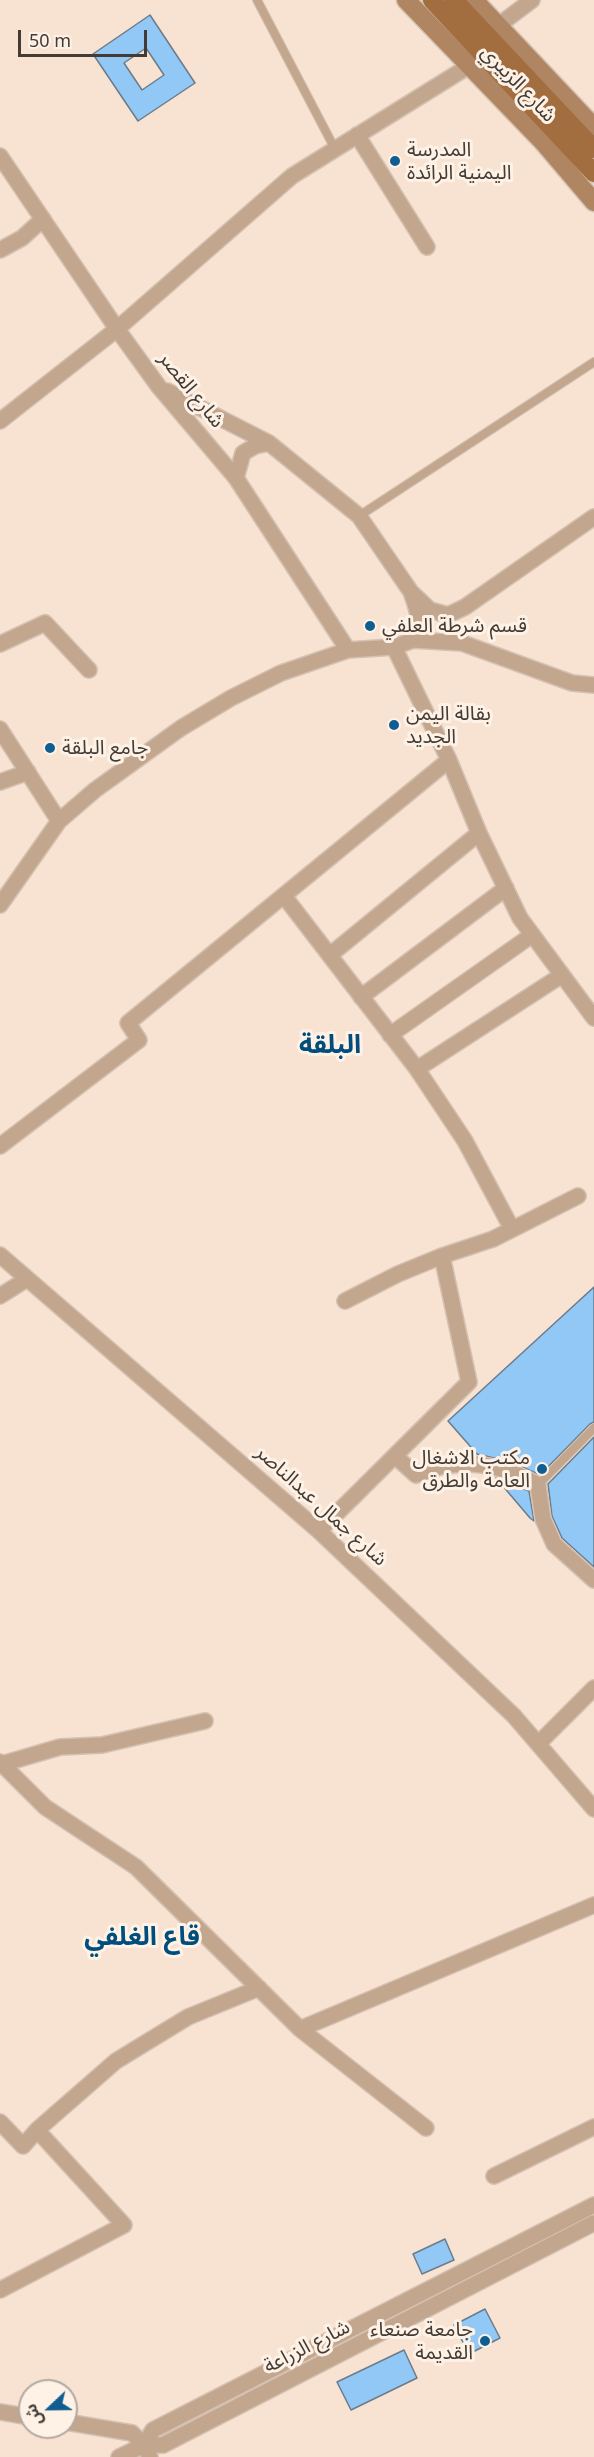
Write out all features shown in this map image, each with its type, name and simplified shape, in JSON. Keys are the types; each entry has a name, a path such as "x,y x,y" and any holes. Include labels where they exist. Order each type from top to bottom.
{"main road":[{"name":"شارع الزبيري","path":"406,0 543,142 594,202"},
{"name":"شارع الزبيري","path":"432,0 594,173"},
{"name":"شارع الزبيري","path":"454,0 594,149"},
{"name":"شارع الزبيري","path":"474,0 594,127"}],"street":[{"path":"499,25 532,0"},
{"path":"0,421 117,329 292,176 469,66"},
{"path":"357,135 427,247"},
{"name":"شارع القصر","path":"0,156 159,387 236,478 348,650"},
{"path":"0,250 22,238 43,219"},
{"path":"159,387 269,443 359,516 411,592 430,610 448,615 465,607 594,517"},
{"path":"236,478 243,453 255,446 269,443"},
{"path":"411,592 420,625 413,640"},
{"path":"0,644 45,623 89,670"},
{"path":"0,905 59,821 129,763 231,698 281,673 348,650 394,647 413,640 462,643 572,682 594,685"},
{"path":"394,647 449,760 479,833 520,918 594,1018"},
{"path":"0,729 59,821"},
{"path":"0,1146 139,1040 129,1023 449,760"},
{"path":"0,782 28,772"},
{"path":"330,955 479,833"},
{"path":"361,997 506,888"},
{"path":"284,896 417,1069 465,1141 512,1229"},
{"path":"390,1035 532,934"},
{"path":"417,1069 562,975"},
{"path":"345,1301 398,1274 493,1239 578,1196"},
{"name":"شارع جمال عبدالناصر","path":"0,1255 320,1531 514,1716 594,1809"},
{"path":"320,1531 469,1382 442,1256"},
{"path":"0,1296 27,1279"},
{"path":"394,1456 416,1475 437,1466 487,1464 520,1475 538,1485 543,1519 554,1544 594,1580"},
{"path":"539,1743 594,1688"},
{"path":"205,1721 102,1745 60,1747 1,1763 45,1807 135,1867 300,2029 426,2128"},
{"path":"300,2029 594,1905"},
{"path":"0,2122 23,2146 37,2130 116,2061 188,2017 259,1988"},
{"path":"494,2176 594,2127"},
{"path":"0,2290 124,2224 37,2130"},
{"path":"147,2451 153,2430 594,2205"},
{"name":"شارع الزراعة","path":"147,2451 163,2445 594,2223"},
{"path":"0,2412 18,2415"},
{"path":"78,2424 132,2433 147,2451"},
{"path":"119,2457 147,2451"}],"lane":[{"path":"257,0 335,149"},
{"path":"359,516 594,362"},
{"path":"538,1485 594,1428"}],"building":[{"path":"150,15 195,83 138,121 93,54","holes":["146,48 164,75 142,90 124,63"]},
{"name":"مكتب الاشغال العامة والطرق","path":"594,1287 594,1422 540,1475 511,1462 477,1454 448,1421"},
{"path":"594,1437 594,1567 562,1538 552,1516 548,1484"},
{"path":"496,1478 529,1491 534,1521 530,1518"},
{"path":"445,2239 454,2260 422,2274 413,2254"},
{"path":"485,2309 500,2338 469,2354 454,2325"},
{"path":"404,2350 417,2378 351,2410 337,2382"}],"place":[{"name":"المدرسة اليمنية الرائدة","path":"395,161"},
{"name":"قسم شرطة العلفي","path":"370,626"},
{"name":"بقالة اليمن الجديد","path":"394,725"},
{"name":"جامع البلقة","path":"50,748"},
{"name":"مكتب الاشغال العامة والطرق","path":"542,1469"},
{"name":"جامعة صنعاء القديمة","path":"485,2341"}],"district":[{"name":"البلقة","path":"330,1046"},
{"name":"قاع الغلفي","path":"142,1938"}]}
